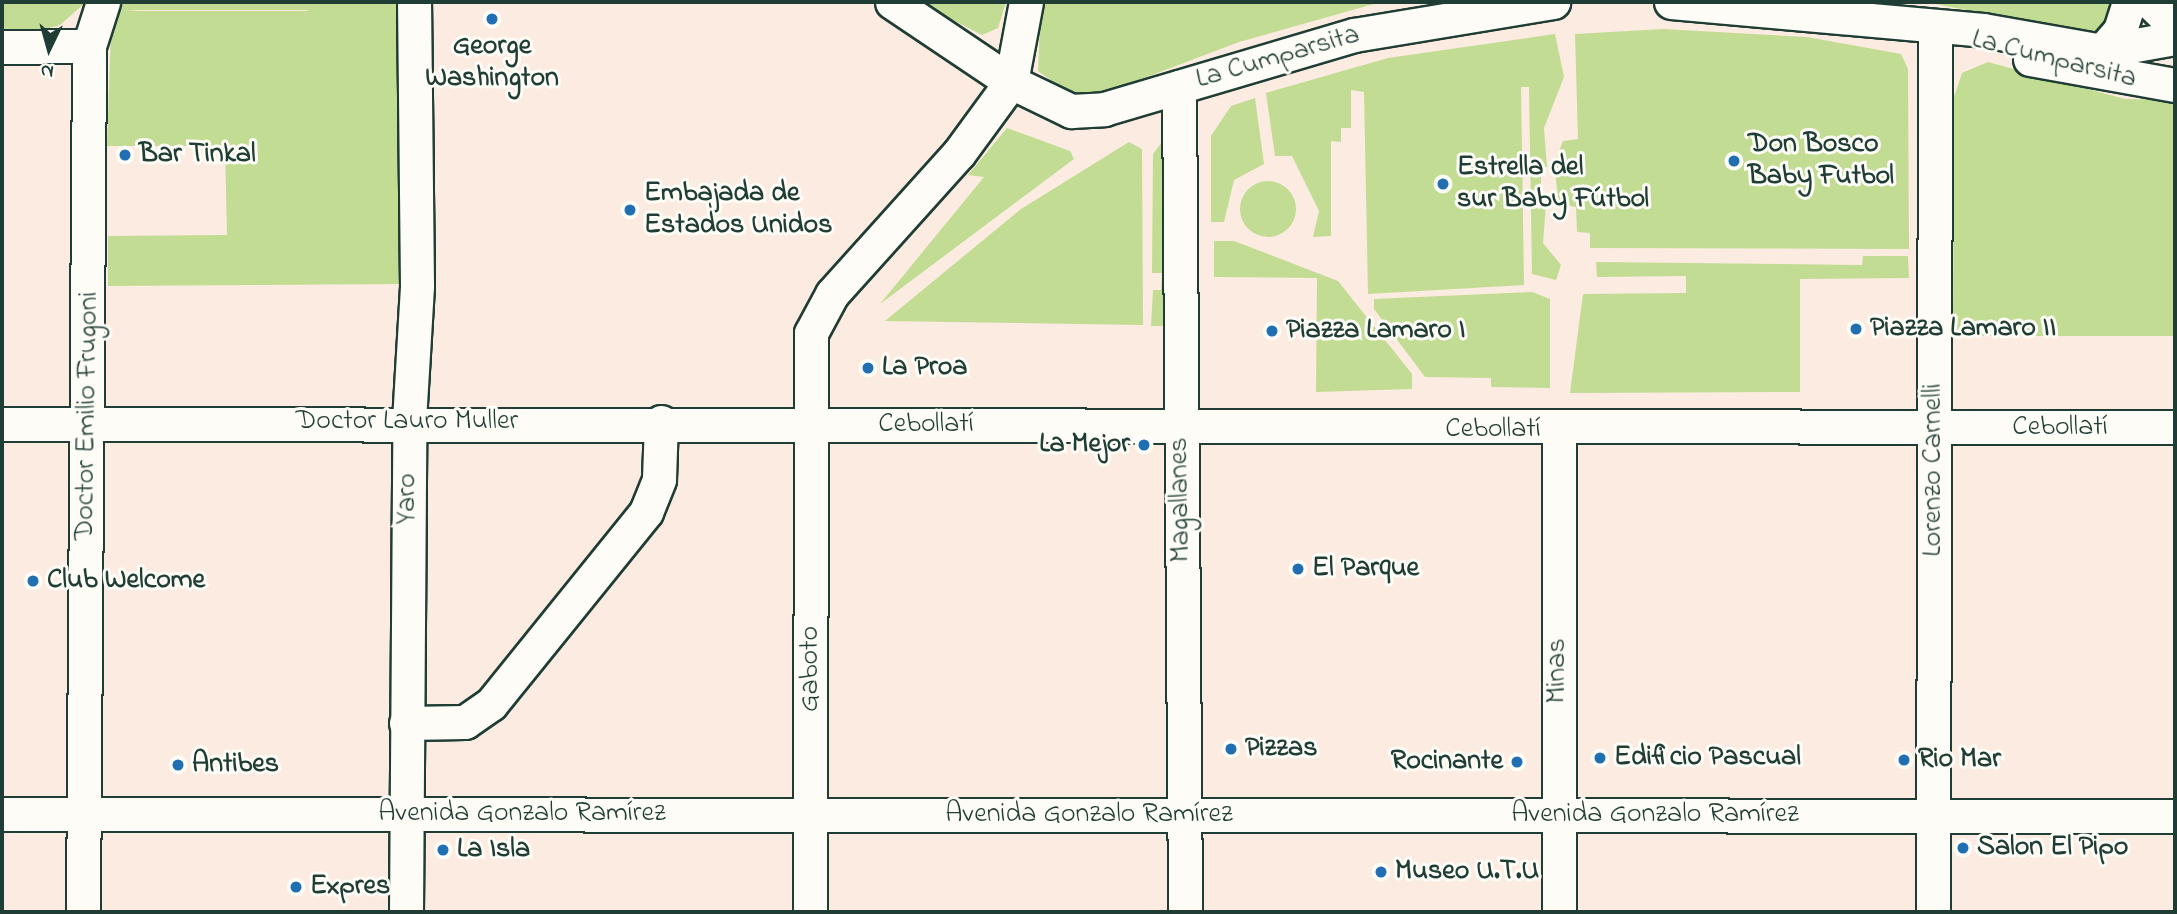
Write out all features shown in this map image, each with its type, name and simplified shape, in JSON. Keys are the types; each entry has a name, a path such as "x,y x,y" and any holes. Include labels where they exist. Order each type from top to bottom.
{"street":[{"name":"Doctor Emilio Frugoni","path":"83,912 89,424 89,46 103,2"},
{"name":"Yaro","path":"406,912 414,2"},
{"name":"La Cumparsita","path":"892,2 1011,82 1071,111 1104,109 1354,35 1553,2"},
{"path":"1011,82 1026,2"},
{"name":"La Cumparsita","path":"1671,2 1935,27 2102,51 2175,38"},
{"path":"2102,51 2120,30 2130,2"},
{"path":"2150,2 2175,26"},
{"name":"La Cumparsita","path":"1935,27 2054,66 2175,85"},
{"name":"Lorenzo Carnelli","path":"1933,912 1935,27"},
{"path":"2,47 89,46"},
{"name":"Gaboto","path":"810,912 811,333 821,311 959,153 1011,82"},
{"name":"Magallanes","path":"1179,87 1185,912"},
{"name":"Doctor Lauro Muller","path":"2,424 409,421 811,425"},
{"path":"406,723 465,722 491,704 646,512 659,479 661,422"},
{"name":"Cebollatí","path":"811,425 1559,430 2175,427"},
{"name":"Minas","path":"1559,430 1559,912"},
{"name":"Avenida Gonzalo Ramírez","path":"2,814 2175,816"}],"green space":[{"path":"2,2 86,2 60,25 38,31 2,30"},
{"path":"112,2 401,2 401,284 108,286 108,236 227,235 225,146 107,146","holes":["140,10 308,11 124,11"]},
{"path":"918,2 1006,2 998,28 982,35"},
{"path":"1041,2 1381,2 1239,42 1081,102 1038,71"},
{"path":"1925,2 2115,2 2112,19 2094,35"},
{"path":"1663,29 1807,37 1901,54 1908,69 1909,249 1590,248 1590,233 1577,232 1576,207 1559,204 1554,164 1563,141 1578,139 1575,34"},
{"path":"1555,34 1564,77 1544,128 1547,167 1541,166 1541,203 1546,204 1543,243 1561,265 1556,280 1532,274 1529,87 1521,87 1524,285 1368,294 1364,92 1351,90 1351,128 1341,128 1341,142 1331,141 1331,236 1313,237 1319,211 1292,156 1275,156 1266,93 1388,58"},
{"path":"1988,62 2125,99 2175,100 2175,336 1953,336 1954,97 1962,73"},
{"path":"1255,98 1264,164 1234,180 1224,222 1211,222 1211,136 1231,106"},
{"path":"1007,128 1070,151 1074,159 880,304 984,177 968,175"},
{"path":"1129,142 1142,149 1143,325 885,321 1021,209"},
{"path":"1162,142 1168,326 1151,326 1153,290 1161,290 1162,273 1152,273 1153,154"},
{"path":"1268,181 1279,183 1288,189 1294,198 1294,220 1288,229 1279,235 1268,237 1257,235 1248,229 1242,220 1240,209 1242,198 1248,189 1257,183"},
{"path":"1214,241 1234,241 1338,281 1412,374 1412,389 1316,392 1317,278 1214,277"},
{"path":"1863,256 1908,256 1909,278 1800,279 1800,392 1570,393 1583,294 1686,293 1686,276 1597,277 1596,262 1862,265"},
{"path":"1532,292 1550,299 1550,388 1491,387 1491,378 1425,377 1374,309 1374,299"}],"place":[{"name":"George Washington","path":"492,19"},
{"name":"Bar Tinkal","path":"125,155"},
{"name":"Don Bosco Baby Futbol","path":"1734,161"},
{"name":"Estrella del sur Baby Fútbol","path":"1443,184"},
{"name":"Embajada de Estados Unidos","path":"630,210"},
{"name":"Piazza Lamaro II","path":"1856,329"},
{"name":"Piazza Lamaro I","path":"1272,331"},
{"name":"La Proa","path":"868,368"},
{"name":"La Mejor","path":"1144,445"},
{"name":"El Parque","path":"1298,569"},
{"name":"Club Welcome","path":"33,581"},
{"name":"Pizzas","path":"1231,749"},
{"name":"Edificio Pascual","path":"1600,758"},
{"name":"Rio Mar","path":"1904,760"},
{"name":"Rocinante","path":"1517,762"},
{"name":"Antibes","path":"178,765"},
{"name":"Salon El Pipo","path":"1963,848"},
{"name":"La Isla","path":"443,850"},
{"name":"Museo U.T.U","path":"1381,872"},
{"name":"Expres","path":"296,887"}]}
